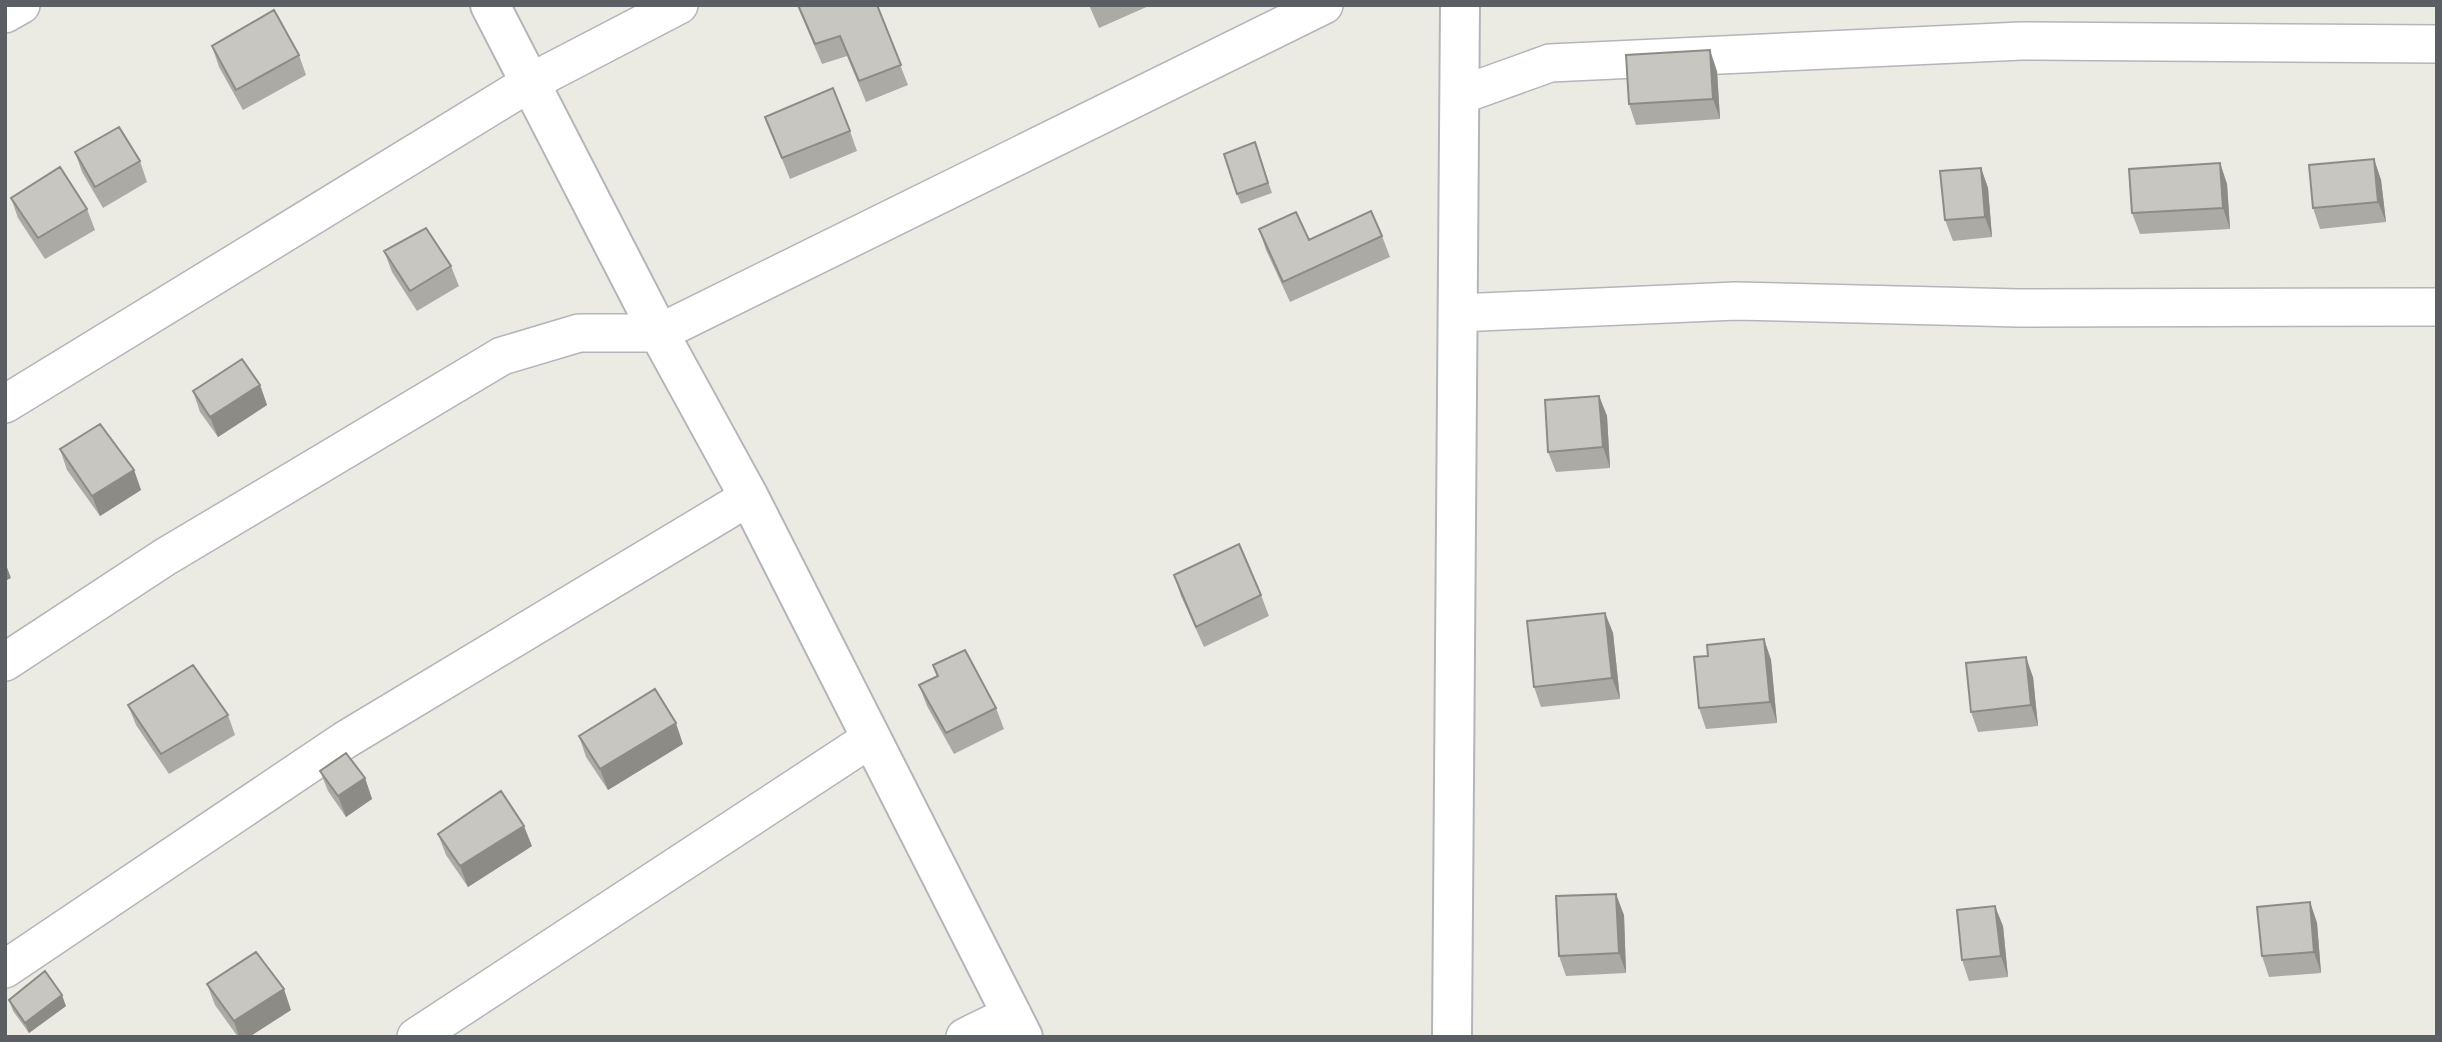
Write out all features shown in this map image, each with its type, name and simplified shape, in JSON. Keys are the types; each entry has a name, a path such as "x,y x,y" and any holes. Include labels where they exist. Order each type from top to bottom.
{"street":[{"path":"5,14 21,5"},
{"path":"489,5 659,333 749,496 1017,1025 965,1037"},
{"path":"5,404 531,82 679,5"},
{"path":"5,662 165,557 502,355 579,333 659,333 1324,5"},
{"path":"1452,1037 1460,5"},
{"path":"1461,95 1550,63 2021,41 2437,44"},
{"path":"1458,313 1736,301 2019,308 2437,307"},
{"path":"5,970 345,740 749,496"},
{"path":"416,1037 870,739"}],"building":[{"path":"798,5 877,5 901,65 859,81 840,36 815,44"},
{"path":"274,10 299,55 236,90 212,46"},
{"path":"1710,50 1713,99 1629,104 1626,55"},
{"path":"833,88 850,131 782,158 765,117"},
{"path":"119,127 140,161 95,187 75,152"},
{"path":"1255,142 1268,183 1237,194 1224,154"},
{"path":"2374,159 2378,202 2313,208 2309,165"},
{"path":"2220,163 2223,208 2132,213 2129,169"},
{"path":"60,167 87,209 38,238 11,198"},
{"path":"1981,168 1985,217 1945,220 1940,171"},
{"path":"1371,211 1382,236 1283,282 1259,229 1296,212 1309,240"},
{"path":"426,228 451,266 410,291 384,251"},
{"path":"242,359 260,385 210,417 193,391"},
{"path":"1599,396 1603,447 1548,452 1545,400"},
{"path":"100,424 134,470 92,496 60,449"},
{"path":"1239,544 1261,595 1196,627 1174,575"},
{"path":"1605,613 1612,678 1534,687 1527,621"},
{"path":"1764,639 1770,702 1699,708 1694,657 1708,656 1707,645"},
{"path":"965,650 996,708 946,733 919,685 938,676 933,665"},
{"path":"2026,657 2031,705 1971,712 1966,663"},
{"path":"193,665 228,715 161,754 128,705"},
{"path":"655,689 676,723 600,769 579,736"},
{"path":"346,753 365,778 338,796 320,771"},
{"path":"501,791 524,826 460,866 438,834"},
{"path":"1616,894 1619,953 1559,956 1556,896"},
{"path":"2310,902 2314,952 2262,956 2257,907"},
{"path":"1995,906 2001,956 1962,960 1957,910"},
{"path":"256,952 284,989 234,1021 207,984"},
{"path":"45,971 62,995 25,1023 9,1000"}]}
